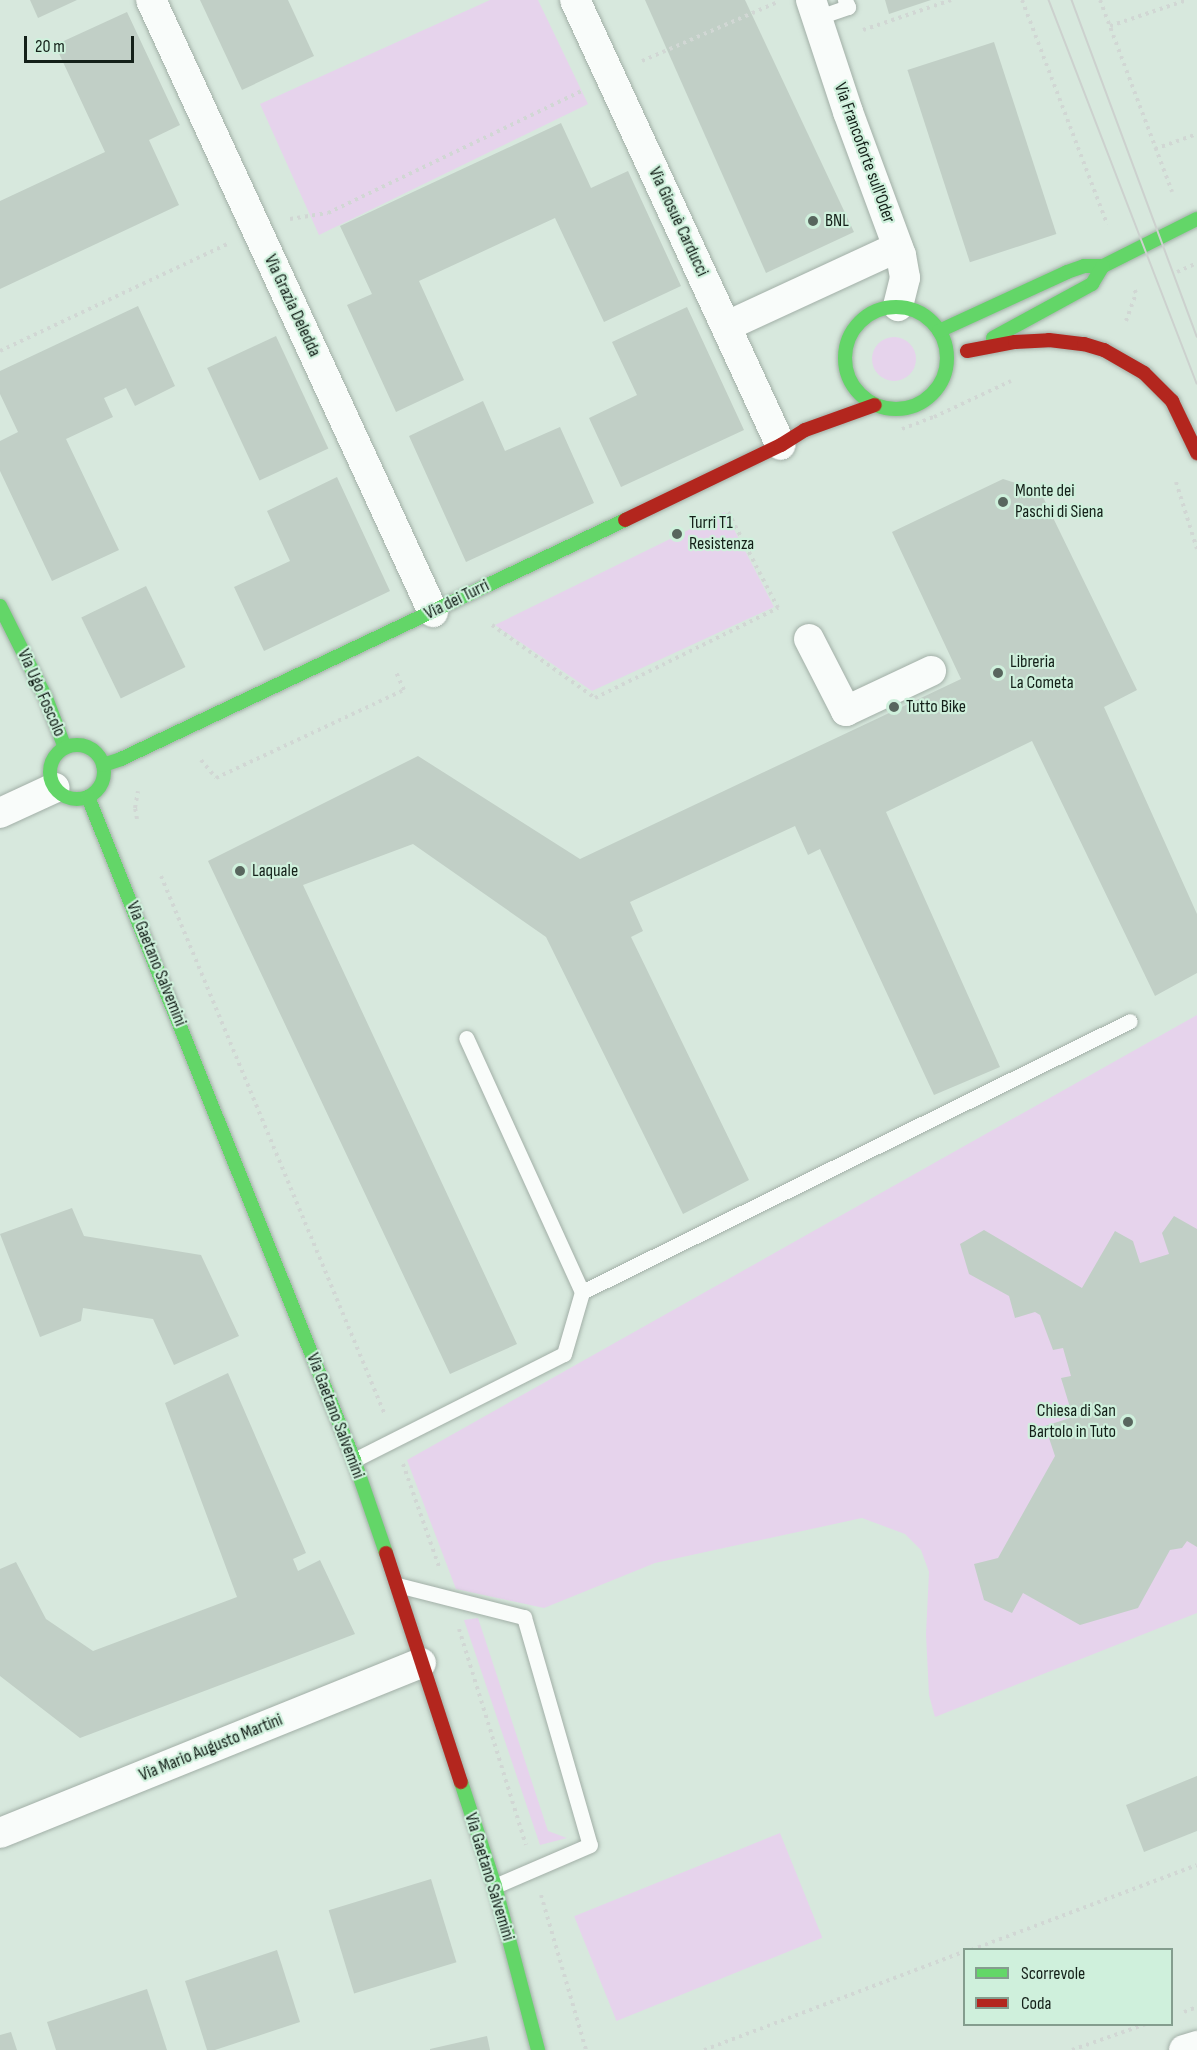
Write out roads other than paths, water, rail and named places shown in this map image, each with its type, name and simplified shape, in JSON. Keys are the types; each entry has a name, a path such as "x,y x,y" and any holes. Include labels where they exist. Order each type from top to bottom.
{"street":[{"name":"Via Grazia Deledda","path":"151,0 433,612"},
{"name":"Via Giosuè Carducci","path":"575,0 781,444"},
{"name":"Via Francoforte sull'Oder","path":"817,20 898,247 905,278 898,306"},
{"path":"939,331 1067,272 1084,266 1103,266 1191,222"},
{"path":"727,326 898,247"},
{"path":"875,405 858,393 847,374 845,351 856,326 878,310 898,306 927,317 939,331 946,347 947,364 1092,284 1103,266"},
{"path":"967,351 1015,342 1049,340 1084,344 1115,355 1144,373 1172,401 1197,453"},
{"name":"Via dei Turri","path":"103,765 121,759 433,612 808,429 875,405 900,409 922,402 937,388 947,364"},
{"path":"837,388 847,374"},
{"name":"Via dei Turri","path":"808,429 820,412"},
{"name":"Via Ugo Foscolo","path":"0,606 46,698 65,748"},
{"path":"809,639 846,711 931,671"},
{"path":"78,745 97,754 103,765 102,784 88,797 70,799 54,788 50,777 50,766 56,754 65,748 78,745"},
{"path":"0,813 54,788"},
{"name":"Via Gaetano Salvemini","path":"88,797 354,1460 398,1585 421,1663 495,1886 538,2050"},
{"name":"Via Mario Augusto Martini","path":"0,1833 421,1663"},
{"path":"1184,2050 1197,2046"}],"lane":[{"path":"817,20 848,7 846,0"},
{"path":"582,1292 1130,1021"},
{"path":"354,1460 564,1354 582,1292 466,1038"},
{"path":"398,1585 524,1617 590,1845 495,1886"}],"tram line":[{"path":"1049,0 1197,383"},
{"path":"1072,0 1197,337"}],"place":[{"name":"BNL","path":"813,221"},
{"name":"Monte dei Paschi di Siena","path":"1003,502"},
{"name":"Turri T1 Resistenza","path":"677,534"},
{"name":"Libreria La Cometa","path":"998,673"},
{"name":"Tutto Bike","path":"894,707"},
{"name":"Laquale","path":"240,871"},
{"name":"Chiesa di San Bartolo in Tuto","path":"1128,1422"}]}
